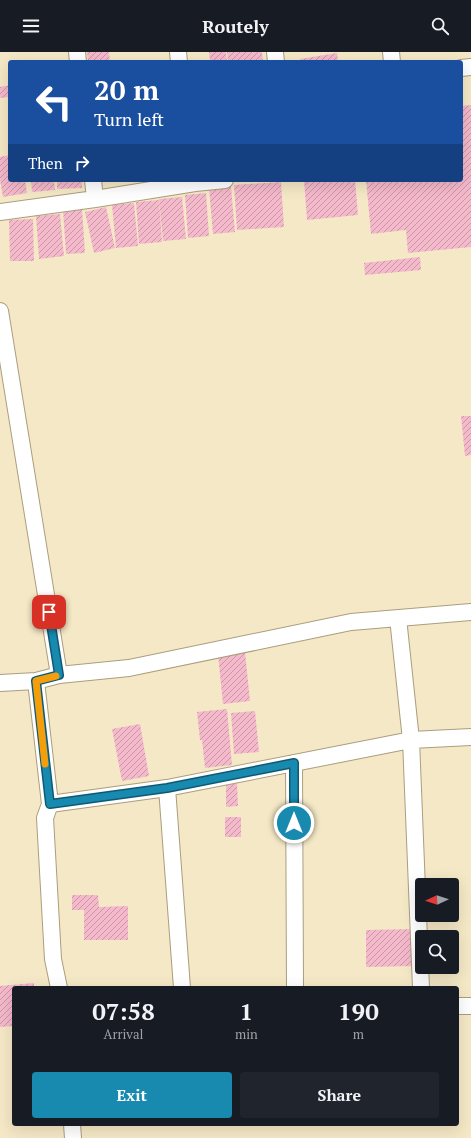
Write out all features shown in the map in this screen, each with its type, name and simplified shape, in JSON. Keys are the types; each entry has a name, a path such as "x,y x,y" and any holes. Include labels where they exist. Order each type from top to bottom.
{"street":[{"path":"93,182 96,199"},
{"path":"0,212 96,199 189,182"},
{"path":"0,312 59,675"},
{"path":"0,683 36,681 59,675 129,668 351,622 471,612"},
{"path":"398,618 411,740 421,986"},
{"path":"36,681 50,804 46,818 53,959 58,986"},
{"path":"50,804 167,788 411,740 471,737"},
{"path":"294,763 295,986"},
{"path":"167,788 182,986"},
{"path":"459,1006 471,1006"},
{"path":"72,1126 73,1138"}],"building":[{"path":"87,52 109,52 110,60 88,60"},
{"path":"209,52 226,52 227,60 210,60"},
{"path":"227,52 262,52 263,60 228,60"},
{"path":"337,53 338,60 300,60"},
{"path":"8,85 8,97 0,98 0,87"},
{"path":"471,105 471,247 408,253 406,230 371,234 366,182 463,182 463,106"},
{"path":"8,155 8,182 25,182 27,193 3,197 0,180 0,157"},
{"path":"31,182 54,182 55,190 32,192"},
{"path":"57,182 82,182 82,188 57,189"},
{"path":"281,182 284,227 237,230 234,185"},
{"path":"304,182 355,182 358,215 307,220"},
{"path":"231,187 235,232 213,234 209,188"},
{"path":"206,193 209,236 188,238 185,195"},
{"path":"182,197 186,239 163,241 159,199"},
{"path":"159,200 162,242 139,244 136,202"},
{"path":"134,203 138,246 116,248 112,205"},
{"path":"106,207 115,248 94,253 85,212"},
{"path":"82,209 85,253 66,254 63,210"},
{"path":"60,214 64,256 39,259 36,216"},
{"path":"33,219 34,261 10,261 9,220"},
{"path":"420,257 421,270 365,275 364,263"},
{"path":"461,416 471,416 471,455 465,456"},
{"path":"245,652 250,701 223,704 218,655"},
{"path":"227,709 232,765 205,768 197,712"},
{"path":"255,711 259,752 234,754 231,713"},
{"path":"140,724 149,776 122,781 112,729"},
{"path":"226,783 237,783 238,806 226,807"},
{"path":"225,817 241,817 241,837 225,837"},
{"path":"72,895 98,895 99,907 128,906 128,940 84,940 84,910 72,910"},
{"path":"415,929 415,966 366,967 366,930"},
{"path":"34,983 34,986 12,986 12,1026 0,1027 0,986"}],"slow traffic":[{"path":"45,764 36,681 56,676"}],"route":[{"path":"49,612 59,675 36,681 50,804 167,788 294,763 294,823"}]}
